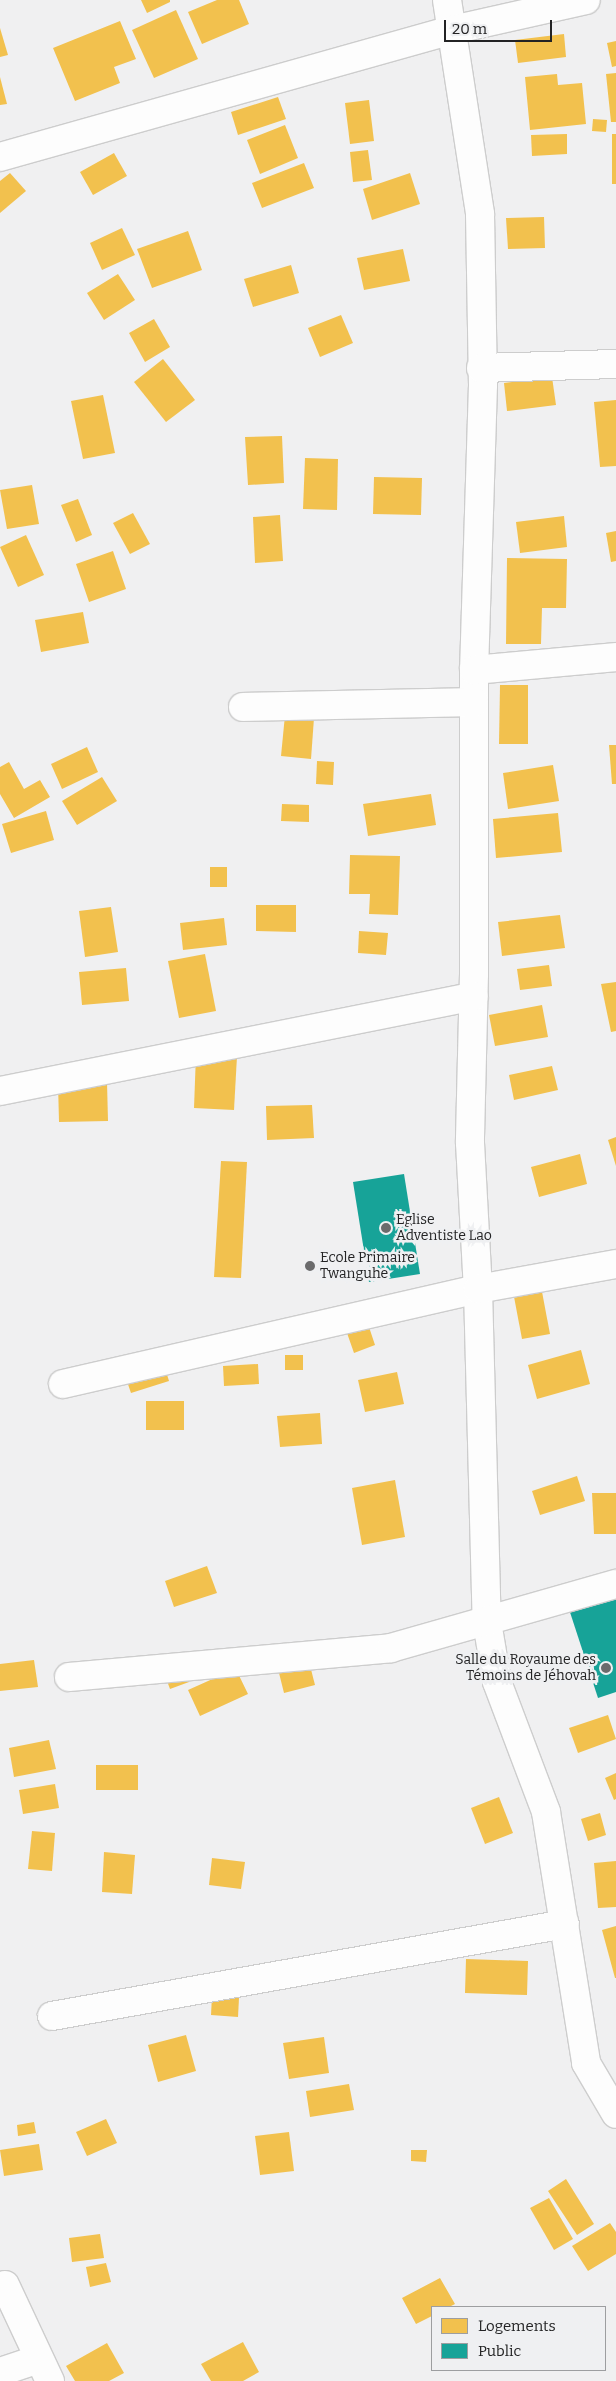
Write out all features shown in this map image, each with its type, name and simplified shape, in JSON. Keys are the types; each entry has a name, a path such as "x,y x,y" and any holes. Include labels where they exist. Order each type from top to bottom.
{"street":[{"path":"447,0 480,214 481,368 483,385 474,670 474,996 470,1143 478,1290 487,1622 497,1682 546,1812 586,2063 616,2114"},
{"path":"0,157 452,30 586,0"},
{"path":"481,368 616,364"},
{"path":"474,670 616,658"},
{"path":"244,707 474,702"},
{"path":"0,1091 474,996"},
{"path":"64,1384 478,1290 616,1264"},
{"path":"69,1677 391,1648 616,1584"},
{"path":"52,2016 565,1924"},
{"path":"0,2372 44,2370 5,2286"}],"building: Logements":[{"path":"141,0 170,0 170,2 147,13"},
{"path":"217,0 239,0 249,24 202,44 188,12"},
{"path":"176,10 198,59 154,78 132,30"},
{"path":"120,21 136,59 114,67 120,83 75,101 53,48"},
{"path":"0,28 8,55 0,57"},
{"path":"564,34 566,57 518,63 515,40"},
{"path":"616,41 616,66 612,67 607,43"},
{"path":"616,73 616,122 611,122 606,74"},
{"path":"557,74 558,85 582,83 586,124 530,130 525,77"},
{"path":"0,77 7,104 0,105"},
{"path":"278,97 286,119 238,135 231,112"},
{"path":"369,100 374,141 350,144 345,103"},
{"path":"593,119 607,120 606,132 592,131"},
{"path":"285,125 298,158 260,174 247,140"},
{"path":"567,134 567,154 532,156 531,135"},
{"path":"612,134 616,134 616,184 612,184"},
{"path":"368,150 372,180 353,182 350,152"},
{"path":"114,153 127,176 93,195 80,172"},
{"path":"304,163 314,188 262,208 252,183"},
{"path":"10,173 26,191 0,213 0,181"},
{"path":"410,173 420,204 372,220 363,189"},
{"path":"544,217 545,248 508,249 506,218"},
{"path":"122,228 135,255 102,270 90,243"},
{"path":"188,231 202,270 152,288 137,249"},
{"path":"403,249 410,281 364,290 357,258"},
{"path":"291,265 299,293 253,307 244,279"},
{"path":"118,274 135,300 104,320 87,293"},
{"path":"341,315 353,343 320,357 308,328"},
{"path":"154,319 170,347 145,362 129,333"},
{"path":"163,359 195,400 166,422 134,382"},
{"path":"552,377 556,405 507,411 504,383"},
{"path":"103,395 115,453 83,459 71,401"},
{"path":"616,400 616,466 600,467 594,402"},
{"path":"282,436 284,483 248,485 245,437"},
{"path":"305,458 338,459 337,510 303,509"},
{"path":"374,477 422,478 421,515 373,514"},
{"path":"32,485 39,524 7,529 0,490"},
{"path":"78,499 92,535 76,542 61,505"},
{"path":"133,513 150,544 130,554 113,523"},
{"path":"280,515 283,561 255,563 253,517"},
{"path":"564,516 567,547 520,553 516,522"},
{"path":"616,531 616,561 611,562 606,533"},
{"path":"26,535 44,575 18,587 0,547"},
{"path":"113,551 126,589 89,602 76,564"},
{"path":"507,558 567,559 566,608 542,608 541,644 506,644"},
{"path":"83,612 89,643 41,652 35,620"},
{"path":"500,685 528,685 528,744 499,744"},
{"path":"285,715 314,718 311,759 281,756"},
{"path":"609,745 616,745 616,784 612,784"},
{"path":"87,747 98,772 62,789 51,764"},
{"path":"317,761 334,762 333,785 316,784"},
{"path":"9,762 24,789 40,780 50,797 14,818 0,794 0,767"},
{"path":"553,765 559,801 508,809 503,773"},
{"path":"102,777 117,801 77,825 62,801"},
{"path":"431,794 436,825 368,836 363,804"},
{"path":"282,804 309,805 309,822 281,821"},
{"path":"46,811 54,840 11,853 2,824"},
{"path":"558,813 562,852 496,858 493,819"},
{"path":"350,855 400,856 398,915 369,914 370,894 349,894"},
{"path":"210,867 227,867 227,887 210,887"},
{"path":"256,905 296,905 296,932 256,931"},
{"path":"111,907 118,952 85,957 79,911"},
{"path":"560,915 565,948 502,956 498,922"},
{"path":"224,918 227,945 183,950 180,923"},
{"path":"359,931 388,933 386,955 358,953"},
{"path":"205,954 216,1011 179,1018 168,961"},
{"path":"549,965 552,986 520,990 517,969"},
{"path":"126,968 129,1001 82,1005 79,972"},
{"path":"616,982 616,1031 611,1032 601,984"},
{"path":"542,1005 548,1037 495,1046 489,1015"},
{"path":"196,1054 237,1056 234,1110 194,1108"},
{"path":"552,1066 558,1090 514,1100 509,1075"},
{"path":"107,1082 108,1121 59,1122 58,1083"},
{"path":"312,1105 314,1138 267,1140 266,1106"},
{"path":"616,1137 616,1166 608,1140"},
{"path":"580,1154 587,1184 539,1197 531,1167"},
{"path":"221,1161 247,1162 241,1278 214,1277"},
{"path":"539,1276 550,1334 522,1339 511,1281"},
{"path":"362,1306 375,1345 354,1353 340,1313"},
{"path":"581,1350 590,1384 537,1399 528,1365"},
{"path":"160,1352 169,1381 131,1393 121,1364"},
{"path":"285,1355 303,1355 303,1370 285,1370"},
{"path":"258,1364 259,1384 224,1386 223,1366"},
{"path":"397,1372 404,1404 365,1412 358,1380"},
{"path":"146,1401 184,1401 184,1430 146,1430"},
{"path":"320,1413 322,1444 280,1447 277,1416"},
{"path":"577,1476 585,1501 540,1515 532,1491"},
{"path":"395,1480 405,1537 362,1545 352,1488"},
{"path":"592,1493 616,1493 616,1534 594,1534"},
{"path":"207,1566 217,1593 174,1607 165,1581"},
{"path":"305,1646 315,1685 284,1693 274,1653"},
{"path":"179,1653 189,1682 170,1689 159,1660"},
{"path":"230,1657 248,1694 200,1716 188,1690 217,1677"},
{"path":"34,1660 38,1687 0,1691 0,1664"},
{"path":"608,1715 616,1739 578,1753 569,1728"},
{"path":"49,1740 56,1769 14,1777 9,1748"},
{"path":"96,1765 138,1765 138,1790 96,1790"},
{"path":"616,1773 616,1799 614,1800 605,1778"},
{"path":"55,1784 59,1808 23,1814 19,1790"},
{"path":"499,1797 513,1833 485,1844 471,1808"},
{"path":"600,1813 606,1835 588,1841 581,1819"},
{"path":"32,1831 55,1833 52,1871 28,1869"},
{"path":"104,1852 135,1855 132,1894 102,1892"},
{"path":"212,1858 245,1862 241,1889 209,1885"},
{"path":"616,1861 616,1907 598,1908 594,1863"},
{"path":"616,1926 616,1978 615,1978 602,1930"},
{"path":"466,1959 528,1961 527,1995 465,1993"},
{"path":"212,1996 239,1998 238,2017 211,2015"},
{"path":"186,2035 196,2071 158,2082 148,2045"},
{"path":"324,2037 329,2073 289,2079 283,2043"},
{"path":"349,2084 354,2110 310,2117 306,2091"},
{"path":"106,2119 117,2143 87,2156 76,2132"},
{"path":"34,2122 36,2133 18,2136 17,2125"},
{"path":"289,2132 294,2171 260,2175 255,2136"},
{"path":"39,2144 43,2170 4,2176 0,2150"},
{"path":"411,2150 427,2150 426,2162 411,2161"},
{"path":"566,2179 594,2224 577,2235 548,2191"},
{"path":"549,2198 573,2239 554,2250 530,2208"},
{"path":"610,2223 616,2232 616,2254 588,2271 572,2246"},
{"path":"100,2234 104,2258 72,2262 69,2238"},
{"path":"106,2263 111,2282 90,2287 86,2267"},
{"path":"440,2278 455,2304 451,2306 431,2306 431,2316 416,2324 402,2298"},
{"path":"243,2342 259,2372 243,2381 211,2381 201,2364"},
{"path":"107,2343 124,2373 109,2381 75,2381 66,2366"}],"building: Public":[{"name":"Eglise Adventiste Lao","path":"404,1174 420,1274 369,1282 353,1182"},
{"path":"616,1588 616,1692 598,1698 567,1603"}],"place":[{"name":"Eglise Adventiste Lao","path":"386,1228"},
{"name":"Ecole Primaire Twanguhe","path":"310,1266"},
{"name":"Salle du Royaume des Témoins de Jéhovah","path":"606,1668"}]}
